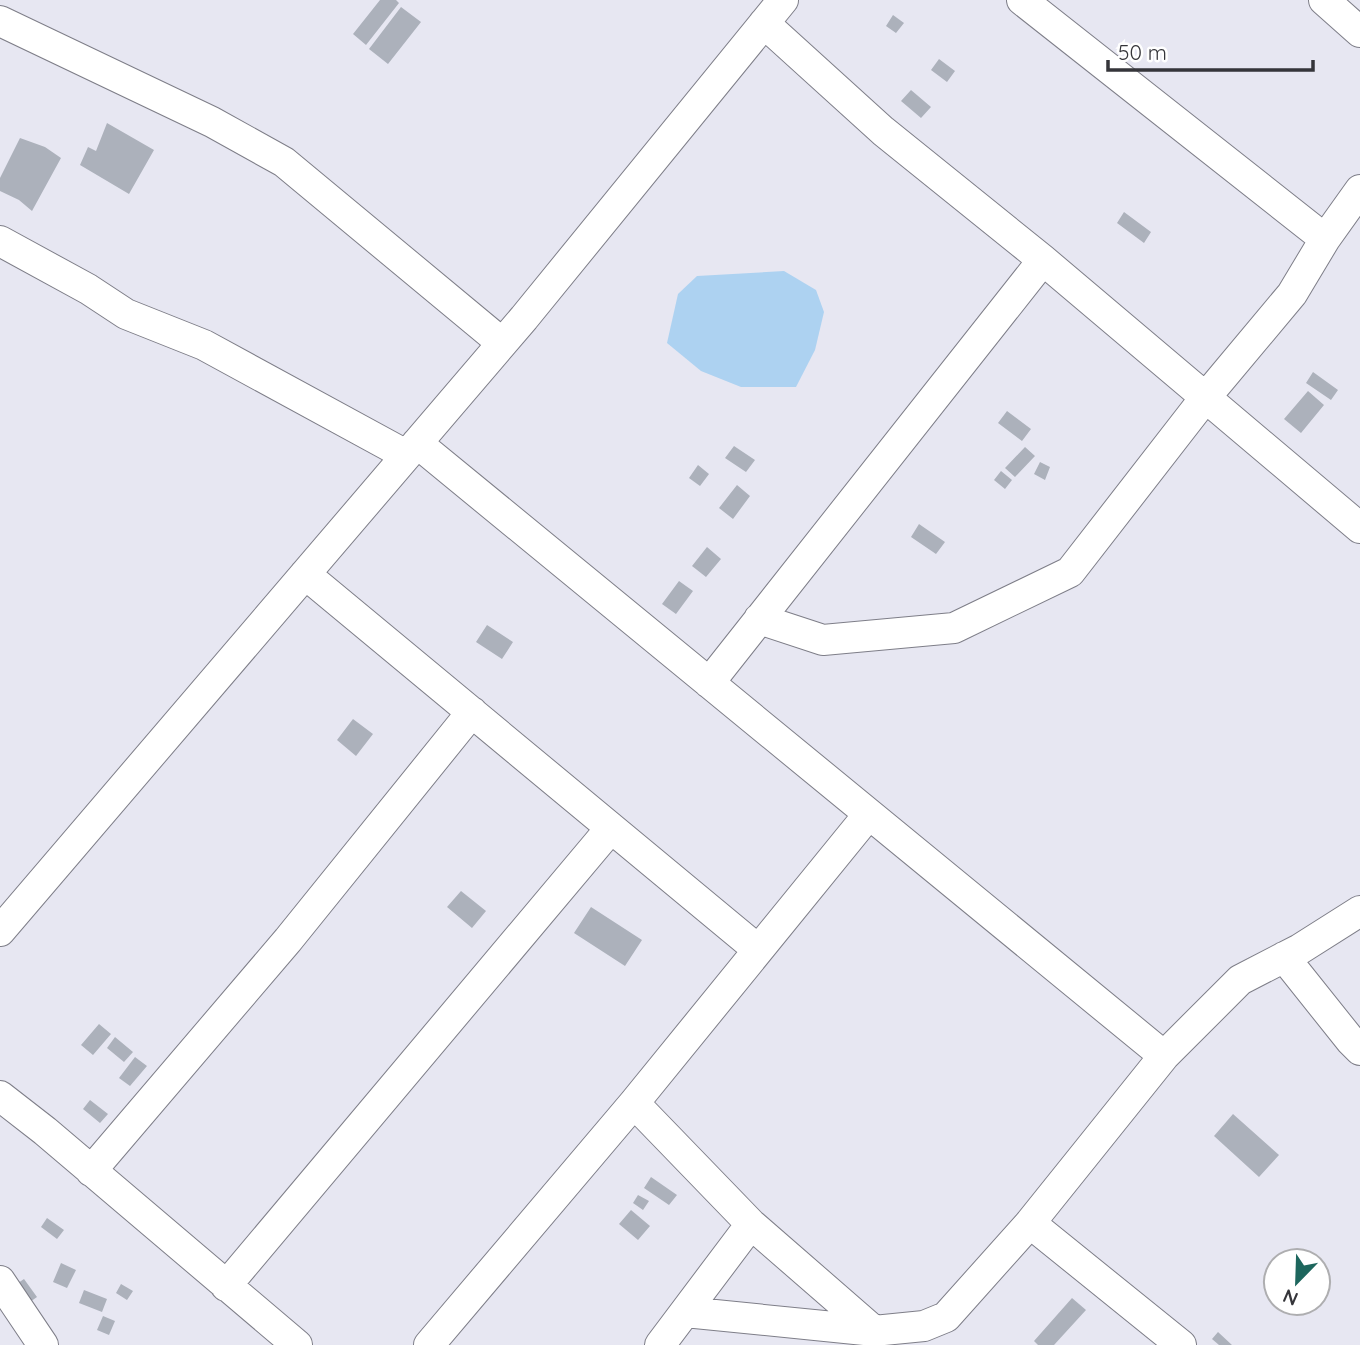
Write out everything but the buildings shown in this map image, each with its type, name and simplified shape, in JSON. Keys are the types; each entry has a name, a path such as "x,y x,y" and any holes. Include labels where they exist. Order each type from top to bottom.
{"street":[{"path":"0,931 502,343 783,0"},
{"path":"1022,0 1325,239"},
{"path":"1324,0 1360,32"},
{"path":"0,21 212,122 284,162 502,343"},
{"path":"764,23 883,131 1043,260 1360,528"},
{"path":"759,619 823,640 954,628 1070,572 1205,398 1292,294 1325,239 1360,190"},
{"path":"0,241 88,289 126,314 204,345 412,449 709,682 1164,1056"},
{"path":"709,682 1043,260"},
{"path":"305,574 757,950"},
{"path":"91,1171 288,940 472,712"},
{"path":"429,1345 634,1103 869,814"},
{"path":"226,1286 611,828"},
{"path":"685,1312 874,1332 924,1326 946,1317 1030,1223 1164,1056 1240,980 1360,911"},
{"path":"1284,957 1360,1050"},
{"path":"0,1096 297,1345"},
{"path":"634,1103 751,1224 874,1332"},
{"path":"1030,1223 1181,1345"},
{"path":"660,1345 751,1224"},
{"path":"0,1281 43,1345"}],"water":[{"path":"784,271 816,290 824,312 815,350 796,387 741,387 701,371 667,343 678,294 697,276"}]}
